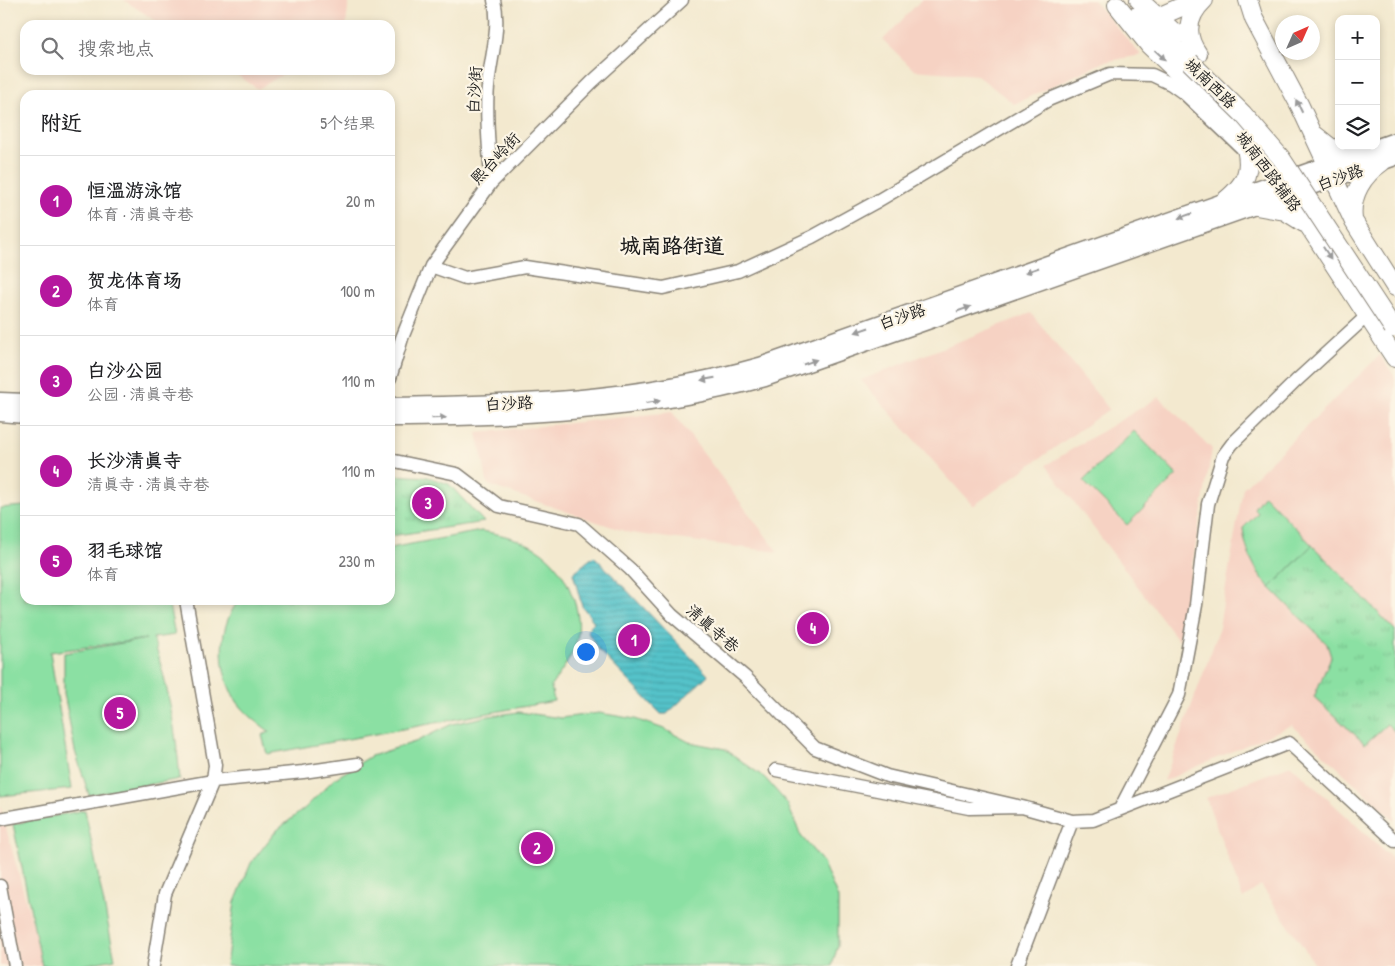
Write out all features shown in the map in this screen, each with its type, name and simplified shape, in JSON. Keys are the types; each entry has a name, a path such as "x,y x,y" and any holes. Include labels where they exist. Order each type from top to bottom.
{"main road":[{"path":"1135,10 1197,0"},
{"path":"1194,58 1188,32 1192,15 1204,0"},
{"path":"1248,0 1254,19 1309,127 1354,222 1390,268 1395,287"},
{"name":"城南西路","path":"1135,10 1252,108 1289,152 1310,180 1394,323"},
{"name":"城南西路辅路","path":"1135,10 1149,45 1256,149 1311,228 1395,358"},
{"path":"1309,127 1316,136 1336,151 1361,153"},
{"path":"1221,204 1238,190 1248,172 1248,155 1238,130"},
{"path":"1354,222 1353,200 1358,188 1372,169 1389,159"},
{"path":"1256,206 1285,211 1311,228"}],"street":[{"name":"白沙街","path":"491,183 488,88 494,47 496,8 494,0"},
{"name":"熙台岭街","path":"395,361 402,338 431,266 491,183 592,82 682,0"},
{"path":"431,266 464,278 525,267 663,288 738,271 812,236 874,203 1048,100 1110,74 1152,75 1171,84 1185,94 1285,189"},
{"name":"白沙路","path":"1331,173 1361,153 1395,141"},
{"name":"白沙路","path":"395,406 487,404 606,397 720,377 760,366 1221,204 1285,189 1331,173 1389,159"},
{"name":"白沙路","path":"395,418 485,417 604,408 722,390 765,378 1256,206 1285,189"},
{"path":"1120,809 1179,695 1196,605 1208,504 1223,456 1232,444 1296,381 1368,316"},
{"path":"0,401 20,402"},
{"path":"0,413 20,415"},
{"name":"清真寺巷","path":"395,461 457,474 499,506 579,524 630,569 672,615 745,677 815,748 887,776 1022,807"},
{"path":"153,966 165,894 213,781 215,765 187,605"},
{"path":"776,770 969,808 1022,807 1072,821 1093,820 1289,743 1395,841"},
{"path":"0,819 213,781 303,772 358,764"},
{"path":"1017,966 1072,821"},
{"path":"0,886 15,966"}],"shaded area":[{"path":"124,0 349,0 347,20 154,20"},
{"path":"921,0 1093,0 1141,55 1104,62 1014,104 977,75 914,70 883,40"},
{"path":"237,75 282,75 258,89"},
{"path":"1031,313 1109,409 973,506 861,380"},
{"path":"1380,355 1395,377 1395,821 1292,725 1164,781 1218,633 1243,488"},
{"path":"1159,397 1212,449 1179,641 1046,465"},
{"path":"672,412 778,552 630,533 488,485 477,433"},
{"path":"1291,765 1395,861 1395,966 1316,966 1261,885 1243,899 1206,798"},
{"path":"0,806 44,966 0,966"}],"green space":[{"path":"1134,431 1177,475 1127,525 1083,481"},
{"path":"395,475 428,477 449,484 484,522 395,535"},
{"path":"1264,495 1312,545 1270,588 1252,560 1246,545 1243,528 1258,513 1254,508"},
{"path":"20,506 20,605 169,605 175,635 153,638 171,708 180,779 89,795 75,751 64,693 64,653 146,639 50,652 72,789 0,796 0,508"},
{"path":"481,531 525,543 548,557 565,580 576,606 578,619 578,637 574,649 551,686 554,701 267,754 262,735 270,732 246,712 234,698 224,670 223,640 231,612 236,605 395,605 395,547"},
{"path":"1312,545 1395,630 1395,732 1387,724 1365,744 1314,697 1331,657 1327,644 1270,588"},
{"path":"519,712 561,718 599,713 635,719 664,729 689,742 725,749 765,778 787,803 801,836 822,861 838,898 838,945 832,966 226,966 235,902 251,863 276,831 305,808 334,779 371,756 415,742 452,724"},
{"path":"85,810 115,959 78,966 42,966 13,824"}],"water":[{"path":"594,556 708,675 667,714 661,714 598,649 587,631 594,622 582,606 573,573"}],"place":[{"name":"白沙公园","path":"428,503"},
{"name":"长沙清真寺","path":"813,628"},
{"name":"恒温游泳馆","path":"634,640"},
{"name":"羽毛球馆","path":"120,713"},
{"name":"贺龙体育场","path":"537,848"}],"district":[{"name":"城南路街道","path":"672,245"}]}
